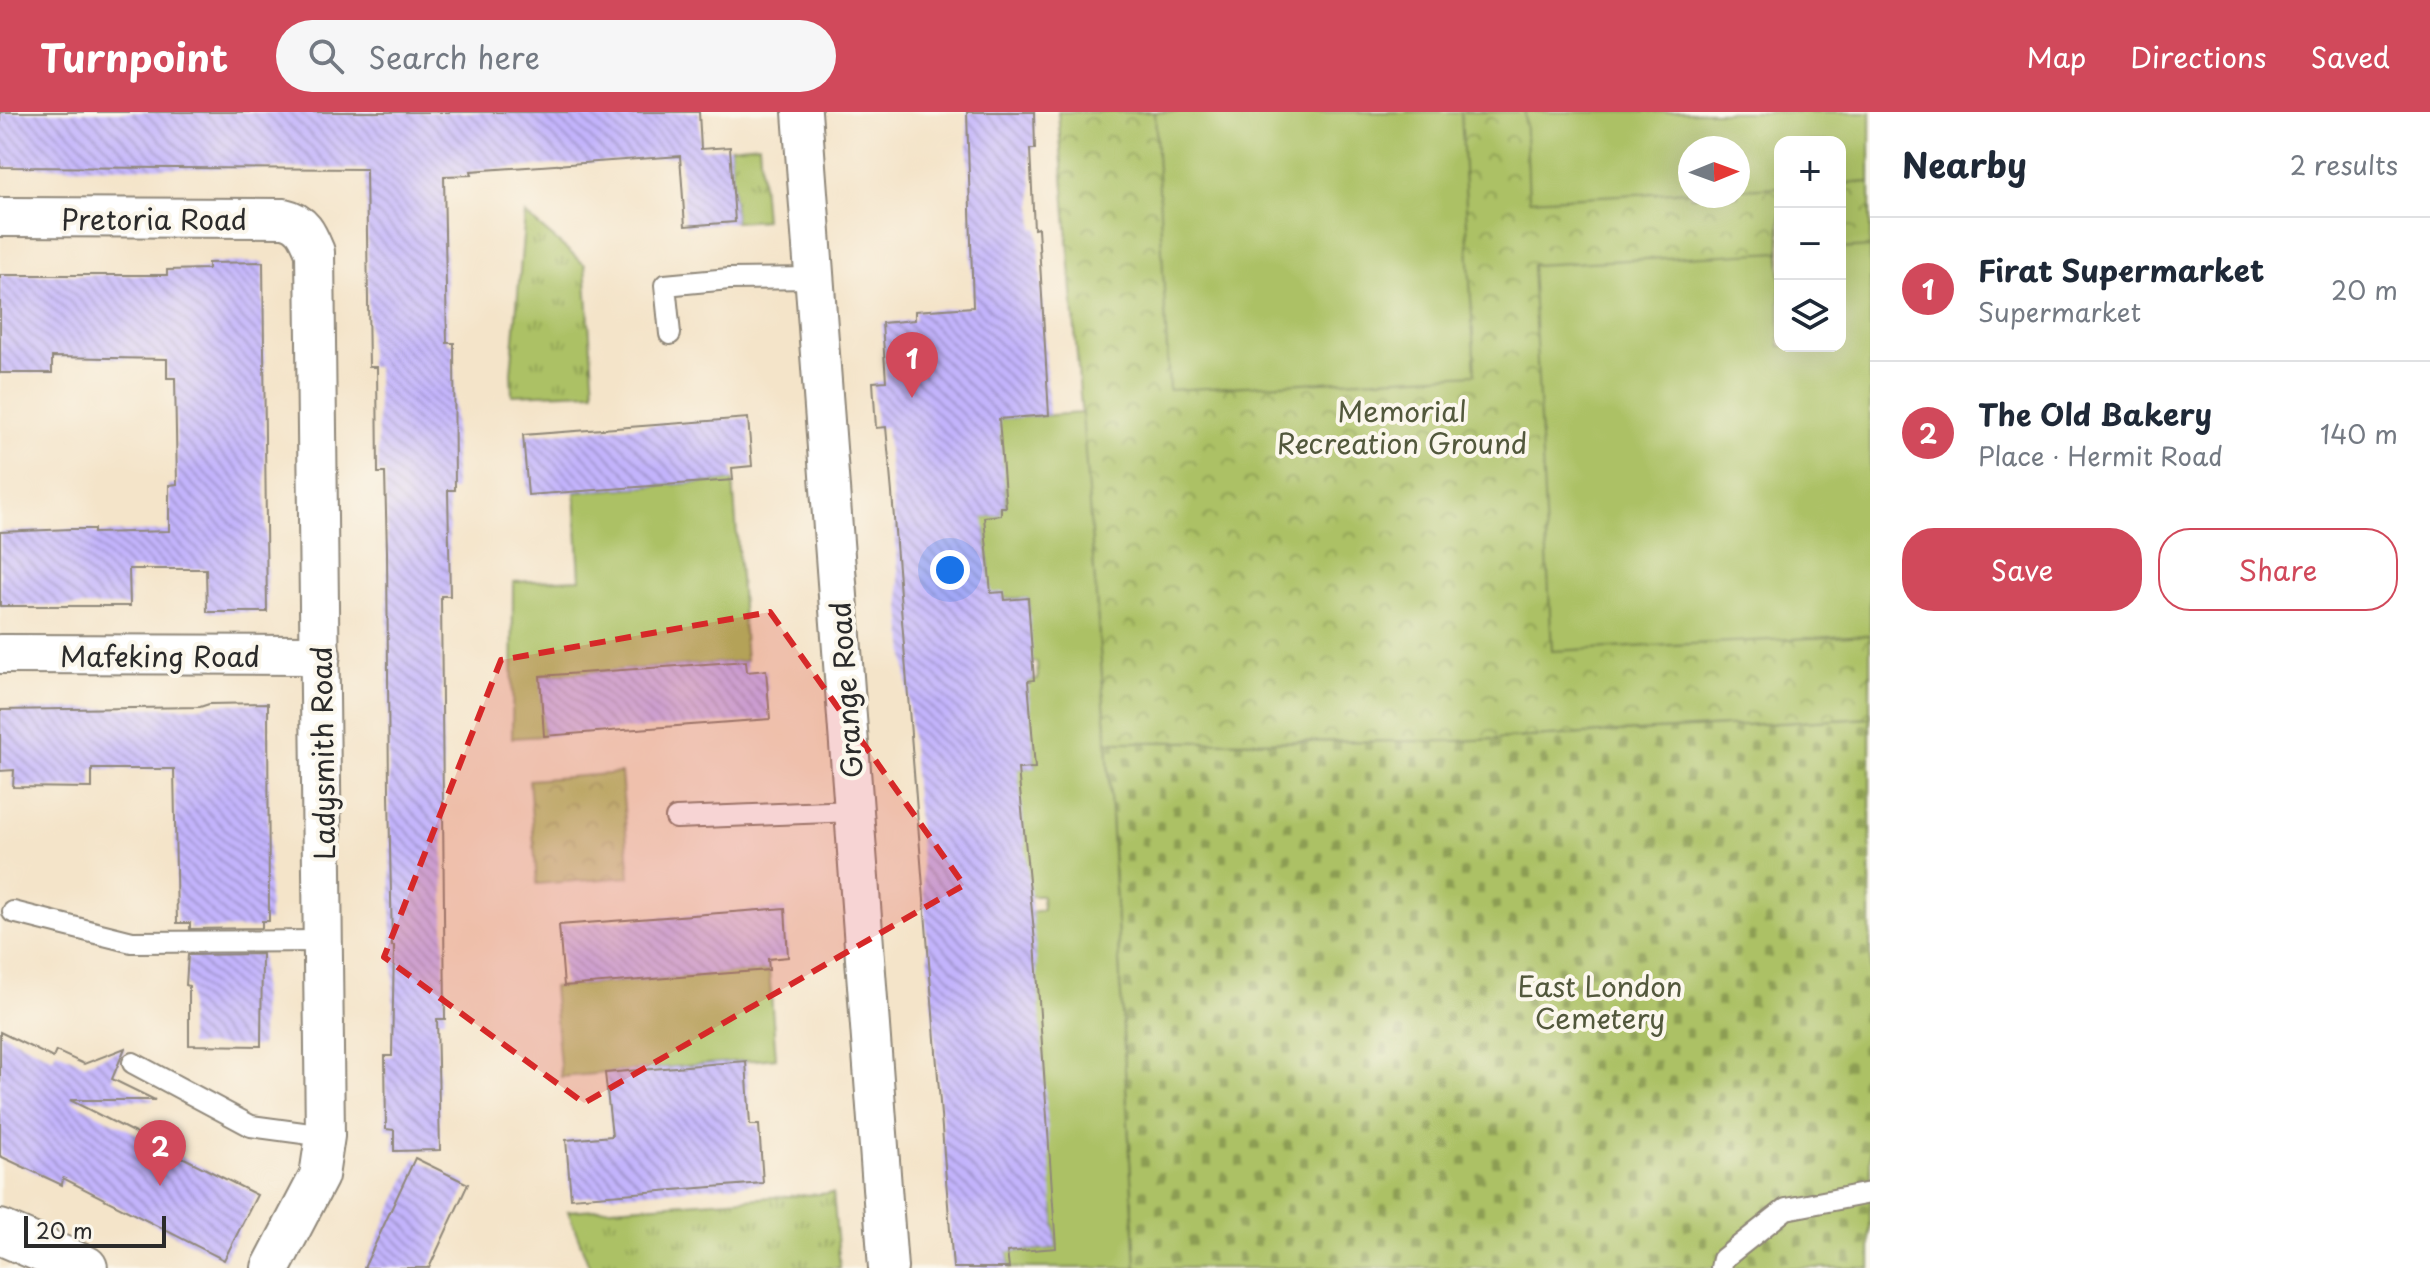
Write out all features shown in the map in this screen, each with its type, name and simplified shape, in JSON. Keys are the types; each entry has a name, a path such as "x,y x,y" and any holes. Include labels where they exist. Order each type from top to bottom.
{"street":[{"name":"Grange Road","path":"802,112 888,1268"},
{"name":"Pretoria Road","path":"0,217 284,218 294,220 305,228"},
{"name":"Ladysmith Road","path":"271,1268 319,1176 325,1136 315,252 305,228"},
{"name":"Mafeking Road","path":"0,654 321,655"},
{"path":"0,1232 85,1268"}],"lane":[{"path":"670,334 665,285 729,279 815,278"},
{"path":"676,818 854,811"},
{"path":"13,912 132,942 324,941"},
{"path":"133,1063 251,1126 325,1136"},
{"path":"1721,1268 1723,1259 1786,1209 1870,1193"}],"highlighted area":[{"path":"770,612 964,885 584,1103 384,957 501,660"}],"green space":[{"name":"Memorial Recreation Ground","path":"1058,112 1870,112 1870,718 1456,741 1107,742"},
{"path":"1155,112 1461,112 1475,374 1169,390"},
{"path":"1525,112 1870,112 1870,182 1846,184 1846,136 1774,136 1774,187 1750,188 1750,136 1678,136 1678,192 1529,200"},
{"path":"759,144 765,220 735,222 730,147"},
{"path":"525,214 585,265 594,392 512,395 511,373"},
{"path":"1870,247 1870,635 1552,651 1532,265 1774,252 1774,352 1846,352 1846,249"},
{"path":"1082,413 1107,742 1136,1268 1009,1268 1007,1252 1056,1248 1053,1205 1004,1209 1030,912 1043,910 1042,896 1029,896 972,773 1035,767 1033,745 1017,746 1023,681 1038,680 1037,662 963,667 1022,613 1029,612 1028,599 957,596 989,571 985,529 952,531 952,520 1000,515 1001,507 1006,506 1004,483 981,485 976,420"},
{"path":"733,480 746,661 541,676 544,736 512,738 513,582 580,579 575,492"},
{"name":"East London Cemetery","path":"1870,718 1870,1268 1136,1268 1107,742 1456,741"},
{"path":"621,773 630,877 537,884 529,780"},
{"path":"769,970 776,1058 561,1077 553,987"},
{"path":"833,1193 840,1268 590,1268 568,1211"}],"building":[{"path":"0,112 699,112 701,149 730,147 735,222 685,226 680,156 471,171 472,175 444,176 447,343 454,343 455,490 448,490 450,596 441,596 445,1019 437,1019 440,1150 394,1151 394,1130 386,1129 385,1056 392,1056 394,946 387,552 385,473 378,473 377,367 369,367 366,169 0,167"},
{"path":"967,112 1034,112 1035,149 1030,149 1049,415 999,419 1006,507 1001,507 1001,515 984,517 991,593 1004,592 1005,600 1028,598 1034,680 1028,681 1035,768 1018,769 1035,942 1056,1248 1007,1252 1009,1268 953,1268 892,493 886,427 876,428 873,382 886,381 882,323 915,320 915,311 973,307"},
{"path":"263,262 267,612 207,612 206,569 129,569 130,606 0,606 0,532 71,529 94,529 94,533 169,531 169,485 177,484 175,378 167,378 167,359 52,357 52,373 0,373 0,275 167,275 167,270 208,269 208,263"},
{"path":"748,418 752,466 732,468 733,480 528,495 523,435"},
{"path":"746,661 747,672 766,670 770,719 544,736 540,676"},
{"path":"268,703 269,921 262,921 262,928 190,929 190,923 177,923 174,769 92,769 92,788 13,787 14,770 0,771 0,710"},
{"path":"785,908 788,957 768,959 769,970 564,986 559,925"},
{"path":"262,954 261,1046 189,1045 188,955"},
{"path":"0,1032 53,1058 56,1051 84,1064 125,1048 112,1079 155,1100 70,1100 257,1195 224,1260 63,1178 62,1185 0,1156"},
{"path":"746,1061 750,1125 759,1125 763,1183 571,1198 566,1140 612,1136 605,1073"},
{"path":"415,1158 468,1184 429,1268 364,1268"}],"place":[{"name":"Firat Supermarket","path":"912,398"},
{"name":"The Old Bakery","path":"160,1186"}]}
